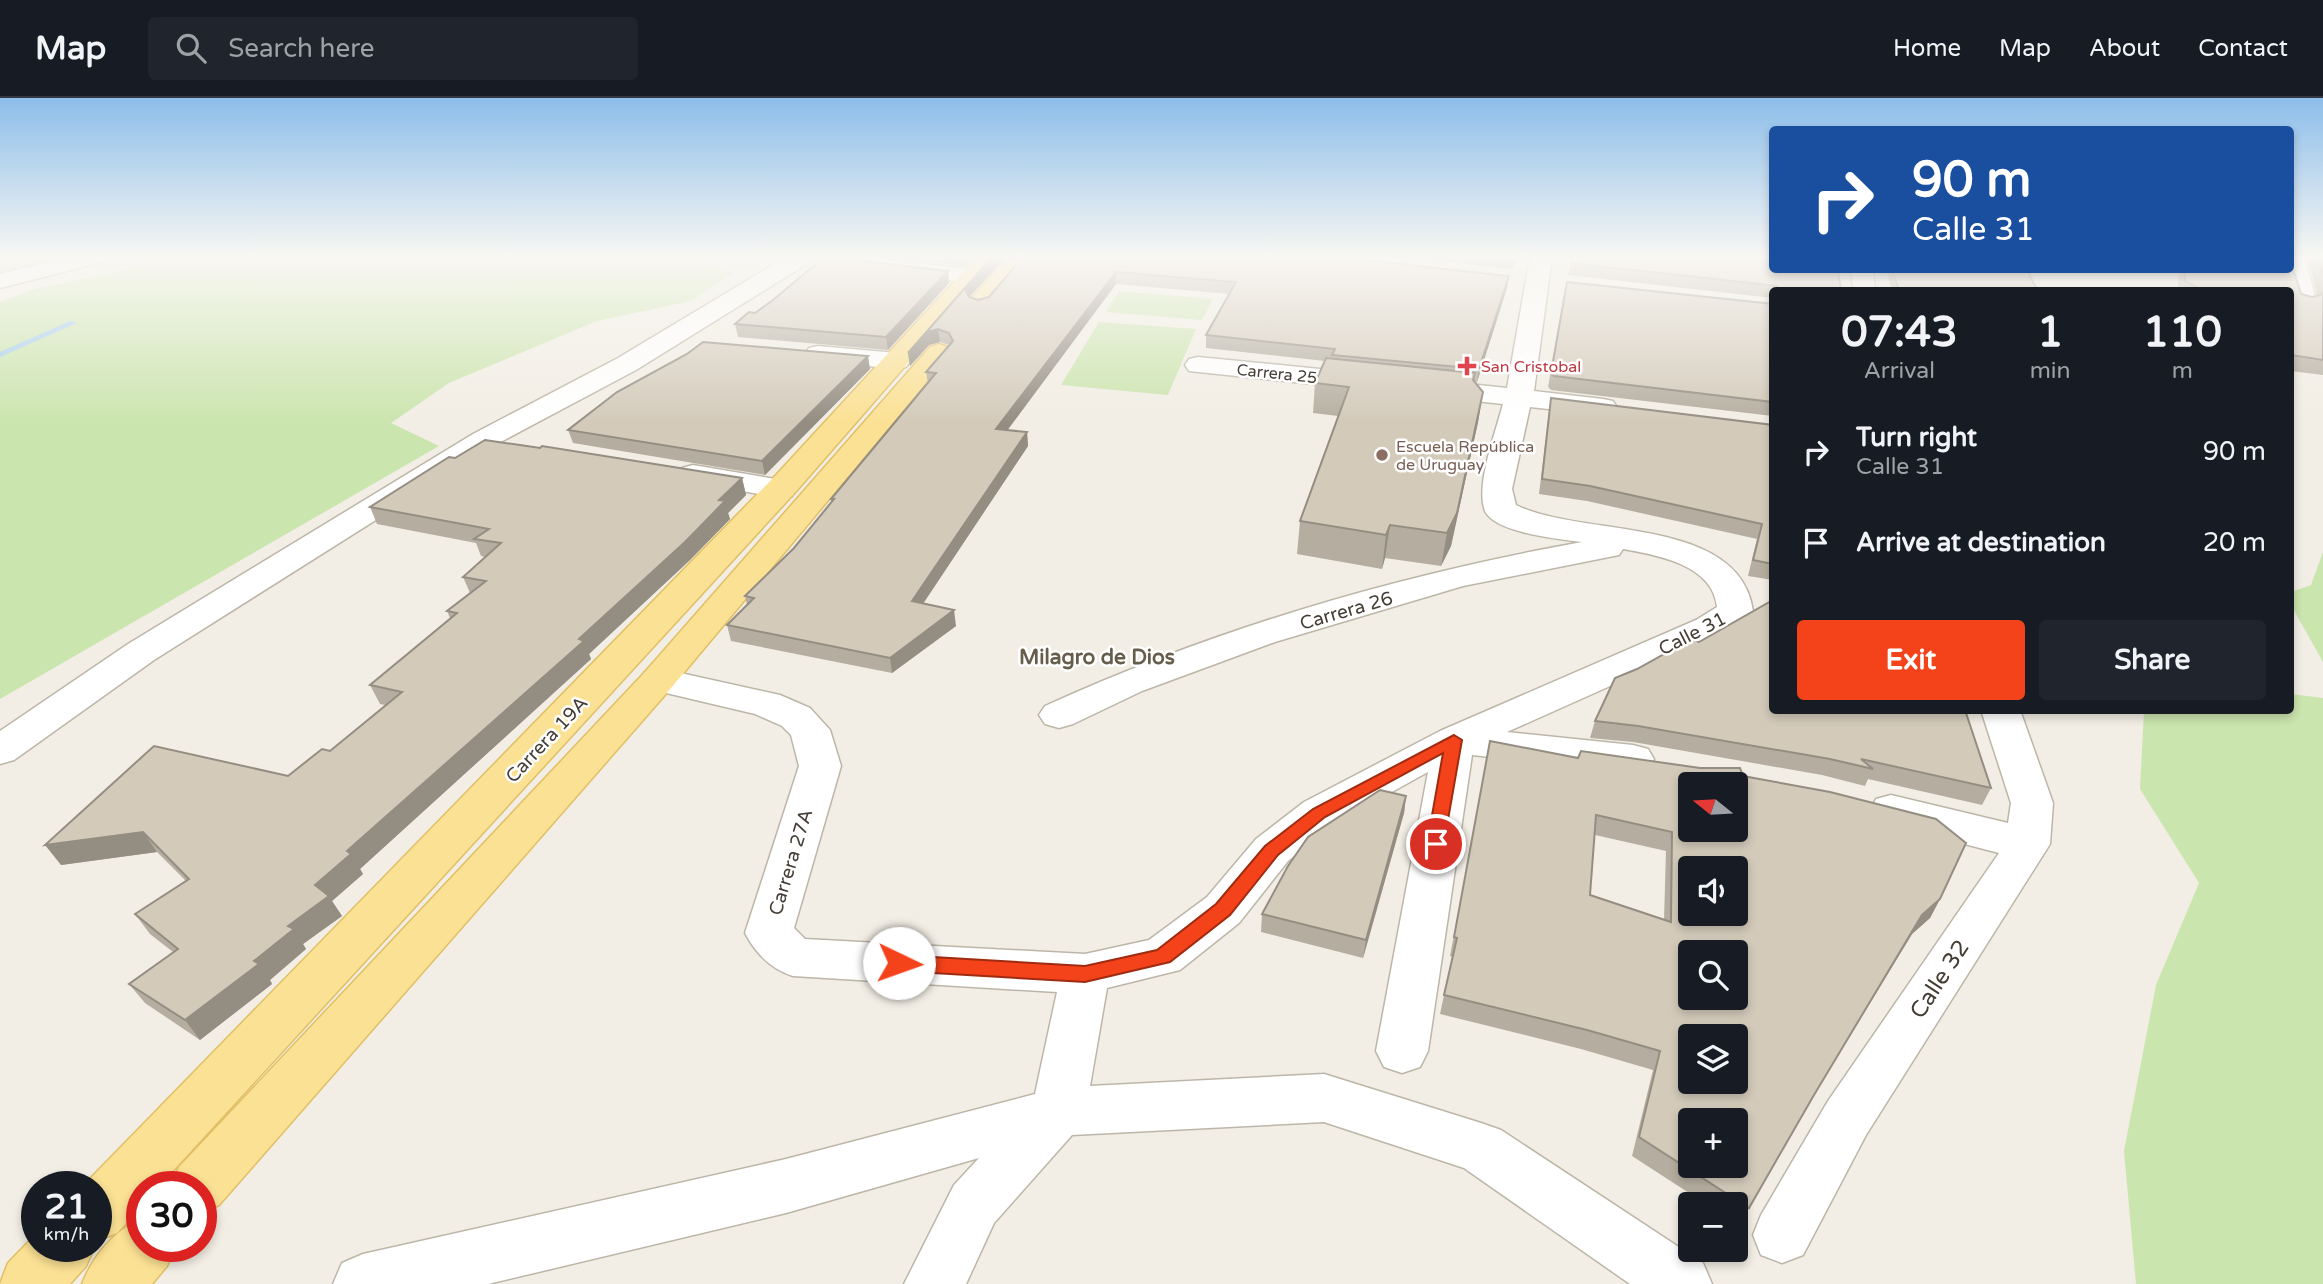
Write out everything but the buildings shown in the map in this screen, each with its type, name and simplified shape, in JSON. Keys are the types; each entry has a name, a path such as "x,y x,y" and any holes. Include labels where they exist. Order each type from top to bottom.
{"main road":[{"name":"Carrera 19A","path":"112,1197 781,489 940,312"},
{"path":"213,1171 658,680 973,312"},
{"path":"29,1284 50,1262"},
{"path":"112,1284 132,1262"}],"street":[{"path":"0,750 141,652 483,440 627,365 712,312"},
{"name":"Calle 31","path":"1454,740 1709,628 1735,611 1731,590 1701,561 1644,543 1532,525 1501,510 1497,489 1519,397 1532,312"},
{"path":"789,352 897,361"},
{"name":"Carrera 25","path":"1198,365 1626,410"},
{"path":"483,440 524,447"},
{"path":"659,469 781,489"},
{"name":"Carrera 26","path":"1059,715 1128,683 1262,634 1455,578 1517,564 1644,543"},
{"name":"Carrera 27A","path":"658,680 766,704 796,717 810,730 820,766 769,933 793,957 1085,974 1163,956 1223,910 1272,850 1319,813 1454,740"},
{"name":"Calle 32","path":"1782,1235 1847,1118 2028,844 2032,803 2001,714"},
{"path":"1402,1051 1454,740 1633,759 1673,766"},
{"path":"1861,803 2028,844"},
{"path":"934,1284 974,1204 1058,1112 1085,974"},
{"path":"363,1284 786,1186 1058,1112 1324,1098 1481,1148 1682,1284"}],"green space":[{"path":"0,312 638,312 597,321 449,383 391,423 439,446 0,699"},
{"path":"1110,312 1206,312 1202,320"},
{"path":"1099,322 1196,329 1168,395 1061,385"},
{"path":"2323,552 2323,662 2294,610 2294,591 2311,585"},
{"path":"2294,694 2323,698 2323,1284 2136,1284 2124,1151 2156,985 2199,883 2140,789 2144,714 2294,714"}],"waterway":[{"path":"0,355 73,323"}],"place":[{"name":"San Cristobal","path":"1467,366"},
{"name":"Escuela República de Uruguay","path":"1382,455"}],"district":[{"name":"Milagro de Dios","path":"1097,657"}],"route":[{"path":"899,963 1085,974 1163,956 1223,910 1272,850 1319,813 1454,740 1436,844"}]}
